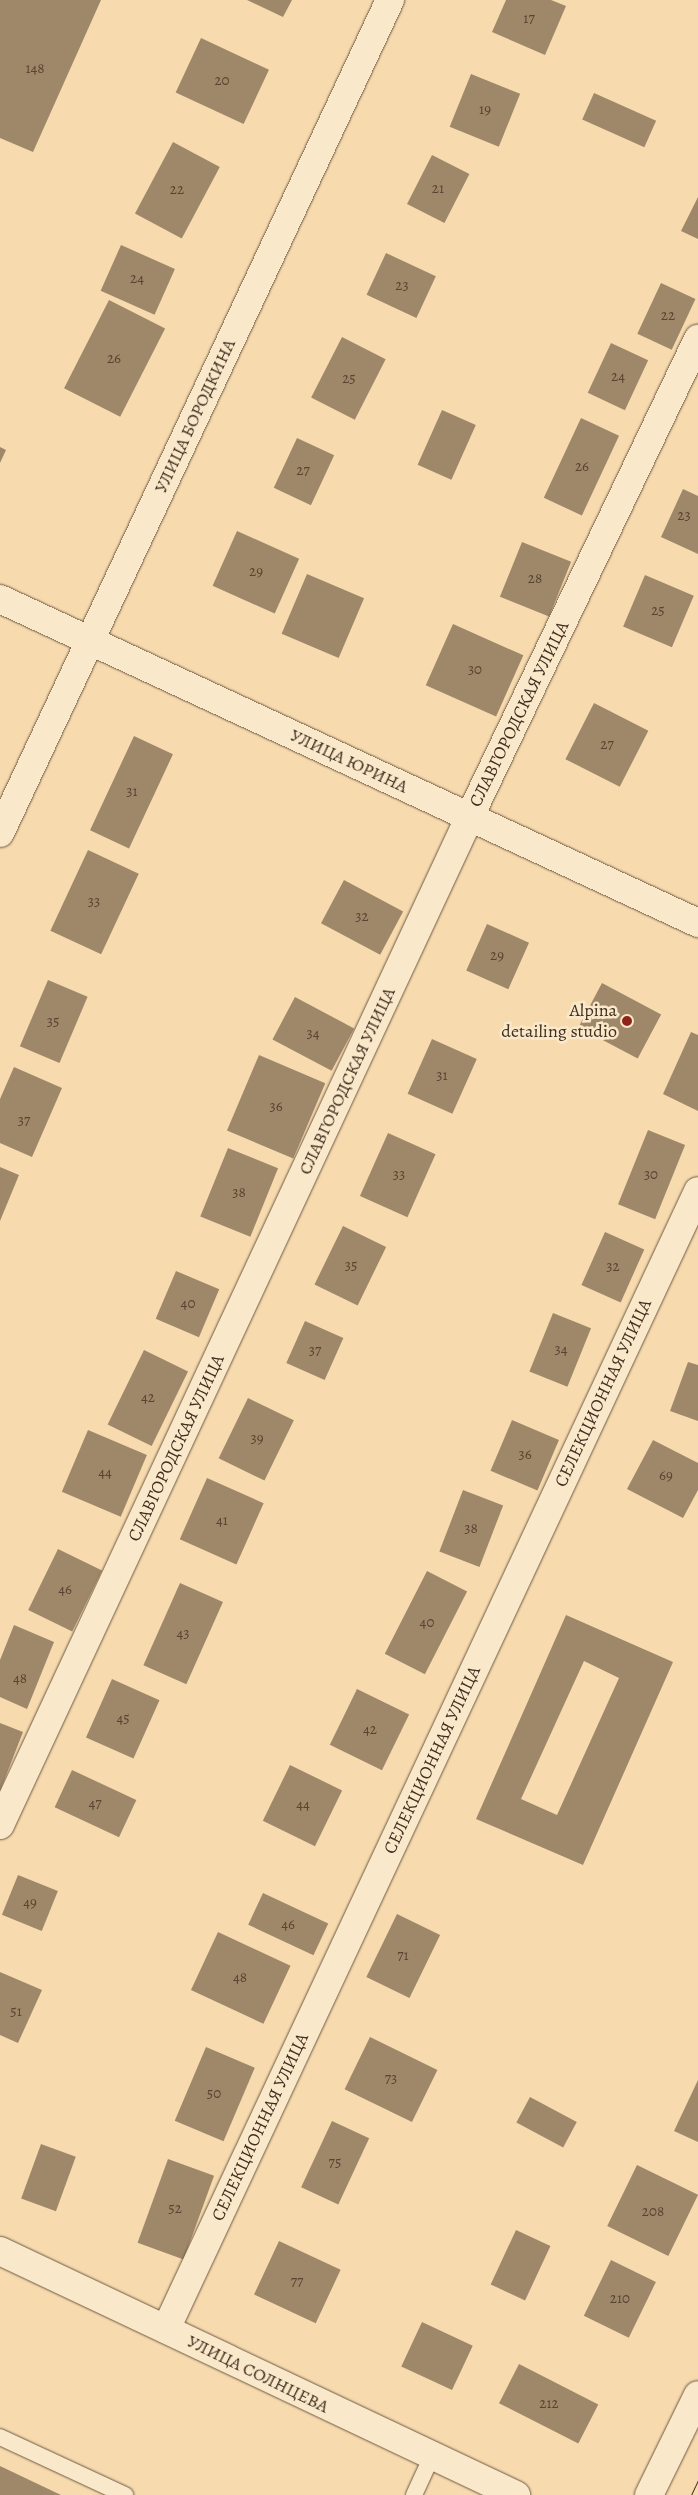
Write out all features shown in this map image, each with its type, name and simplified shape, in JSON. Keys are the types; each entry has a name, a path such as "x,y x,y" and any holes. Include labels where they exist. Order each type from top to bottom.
{"street":[{"name":"УЛИЦА БОРОДКИНА","path":"0,832 390,0"},
{"name":"СЛАВГОРОДСКАЯ УЛИЦА","path":"0,1825 470,816 698,339"},
{"name":"УЛИЦА ЮРИНА","path":"0,599 698,923"},
{"name":"СЕЛЕКЦИОННАЯ УЛИЦА","path":"166,2329 698,1191"},
{"name":"УЛИЦА СОЛНЦЕВА","path":"0,2251 166,2329 431,2458 516,2495"},
{"path":"649,2495 698,2395"}],"lane":[{"path":"0,2437 125,2495"},
{"path":"414,2495 431,2458"}],"building":[{"path":"0,0 101,0 33,152 0,138"},
{"path":"247,0 292,0 283,17"},
{"path":"506,0 551,0 566,6 545,55 492,32"},
{"path":"201,38 269,70 244,124 176,92"},
{"path":"471,74 520,94 499,147 450,127"},
{"path":"594,93 656,121 644,147 582,119"},
{"path":"173,142 220,167 182,238 135,214"},
{"path":"432,155 469,174 444,223 407,204"},
{"path":"698,197 698,239 681,231"},
{"path":"121,245 175,269 155,315 101,291"},
{"path":"386,253 436,276 416,318 367,295"},
{"path":"661,283 695,299 672,350 637,334"},
{"path":"109,300 165,329 120,417 64,388"},
{"path":"342,337 386,359 355,420 311,398"},
{"path":"611,343 648,360 625,410 588,393"},
{"path":"442,410 476,425 451,480 418,465"},
{"path":"581,418 619,436 582,516 544,498"},
{"path":"297,438 334,455 311,505 274,488"},
{"path":"0,447 6,450 0,463"},
{"path":"683,489 698,496 698,554 661,537"},
{"path":"237,531 299,559 275,613 213,586"},
{"path":"522,542 571,562 549,617 500,597"},
{"path":"307,574 364,598 339,658 282,634"},
{"path":"645,575 694,596 672,647 623,627"},
{"path":"453,624 523,655 496,717 426,685"},
{"path":"594,703 648,731 620,787 565,759"},
{"path":"134,736 173,754 129,848 90,830"},
{"path":"88,850 139,874 101,954 50,931"},
{"path":"344,880 403,911 380,955 321,923"},
{"path":"487,924 529,943 508,989 466,971"},
{"path":"48,980 88,997 59,1063 20,1046"},
{"path":"602,983 661,1014 638,1059 579,1027"},
{"path":"295,997 354,1028 332,1071 272,1039"},
{"path":"691,1032 698,1035 698,1111 663,1094"},
{"path":"432,1039 477,1059 452,1114 408,1094"},
{"path":"259,1055 325,1083 293,1159 227,1130"},
{"path":"14,1067 62,1088 32,1157 0,1143 0,1099"},
{"path":"648,1130 685,1145 655,1219 618,1204"},
{"path":"388,1133 436,1154 407,1217 360,1196"},
{"path":"228,1148 278,1168 250,1237 200,1217"},
{"path":"0,1167 19,1175 0,1221"},
{"path":"343,1226 386,1247 358,1305 315,1284"},
{"path":"605,1232 644,1249 621,1302 581,1285"},
{"path":"176,1271 219,1289 199,1337 156,1319"},
{"path":"553,1313 591,1328 567,1387 529,1371"},
{"path":"305,1321 343,1338 325,1380 286,1363"},
{"path":"144,1350 188,1371 152,1446 108,1425"},
{"path":"688,1362 698,1365 698,1421 670,1411"},
{"path":"248,1398 294,1420 264,1481 219,1458"},
{"path":"512,1420 559,1440 537,1491 491,1471"},
{"path":"88,1430 147,1455 121,1517 62,1492"},
{"path":"653,1440 698,1463 698,1490 683,1518 627,1489"},
{"path":"207,1478 264,1503 236,1564 180,1539"},
{"path":"463,1490 503,1505 479,1567 439,1552"},
{"path":"58,1549 102,1570 72,1632 28,1610"},
{"path":"427,1571 467,1591 425,1674 385,1654"},
{"path":"180,1583 223,1602 186,1684 143,1665"},
{"path":"566,1615 673,1662 583,1865 476,1819","holes":["584,1661 619,1678 557,1815 521,1799"]},
{"path":"14,1625 54,1642 27,1709 0,1697 0,1660"},
{"path":"112,1679 160,1700 133,1759 86,1737"},
{"path":"357,1689 409,1714 382,1770 330,1745"},
{"path":"0,1723 23,1732 0,1791"},
{"path":"290,1765 342,1790 315,1846 263,1821"},
{"path":"72,1770 136,1800 119,1837 55,1807"},
{"path":"18,1875 58,1891 42,1931 2,1915"},
{"path":"263,1893 328,1923 313,1955 248,1925"},
{"path":"397,1914 440,1935 409,1998 366,1977"},
{"path":"218,1932 291,1966 263,2024 191,1990"},
{"path":"0,1972 42,1990 18,2043 0,2035"},
{"path":"370,2037 437,2070 412,2122 345,2089"},
{"path":"206,2047 255,2068 224,2141 175,2121"},
{"path":"698,2080 698,2142 674,2131"},
{"path":"530,2097 577,2122 563,2147 516,2123"},
{"path":"332,2121 369,2138 338,2204 301,2187"},
{"path":"41,2144 76,2157 56,2211 21,2199"},
{"path":"168,2159 214,2176 184,2259 138,2243"},
{"path":"637,2165 698,2195 668,2256 607,2226"},
{"path":"516,2230 550,2246 525,2300 491,2284"},
{"path":"279,2241 341,2270 316,2323 254,2294"},
{"path":"611,2260 656,2282 629,2338 584,2316"},
{"path":"422,2322 473,2346 452,2390 401,2366"},
{"path":"519,2364 598,2404 578,2444 499,2403"},
{"path":"0,2466 61,2495 0,2495"}],"tram line":[{"path":"691,2495 698,2480"}],"place":[{"name":"Alpina detailing studio","path":"627,1021"}]}
